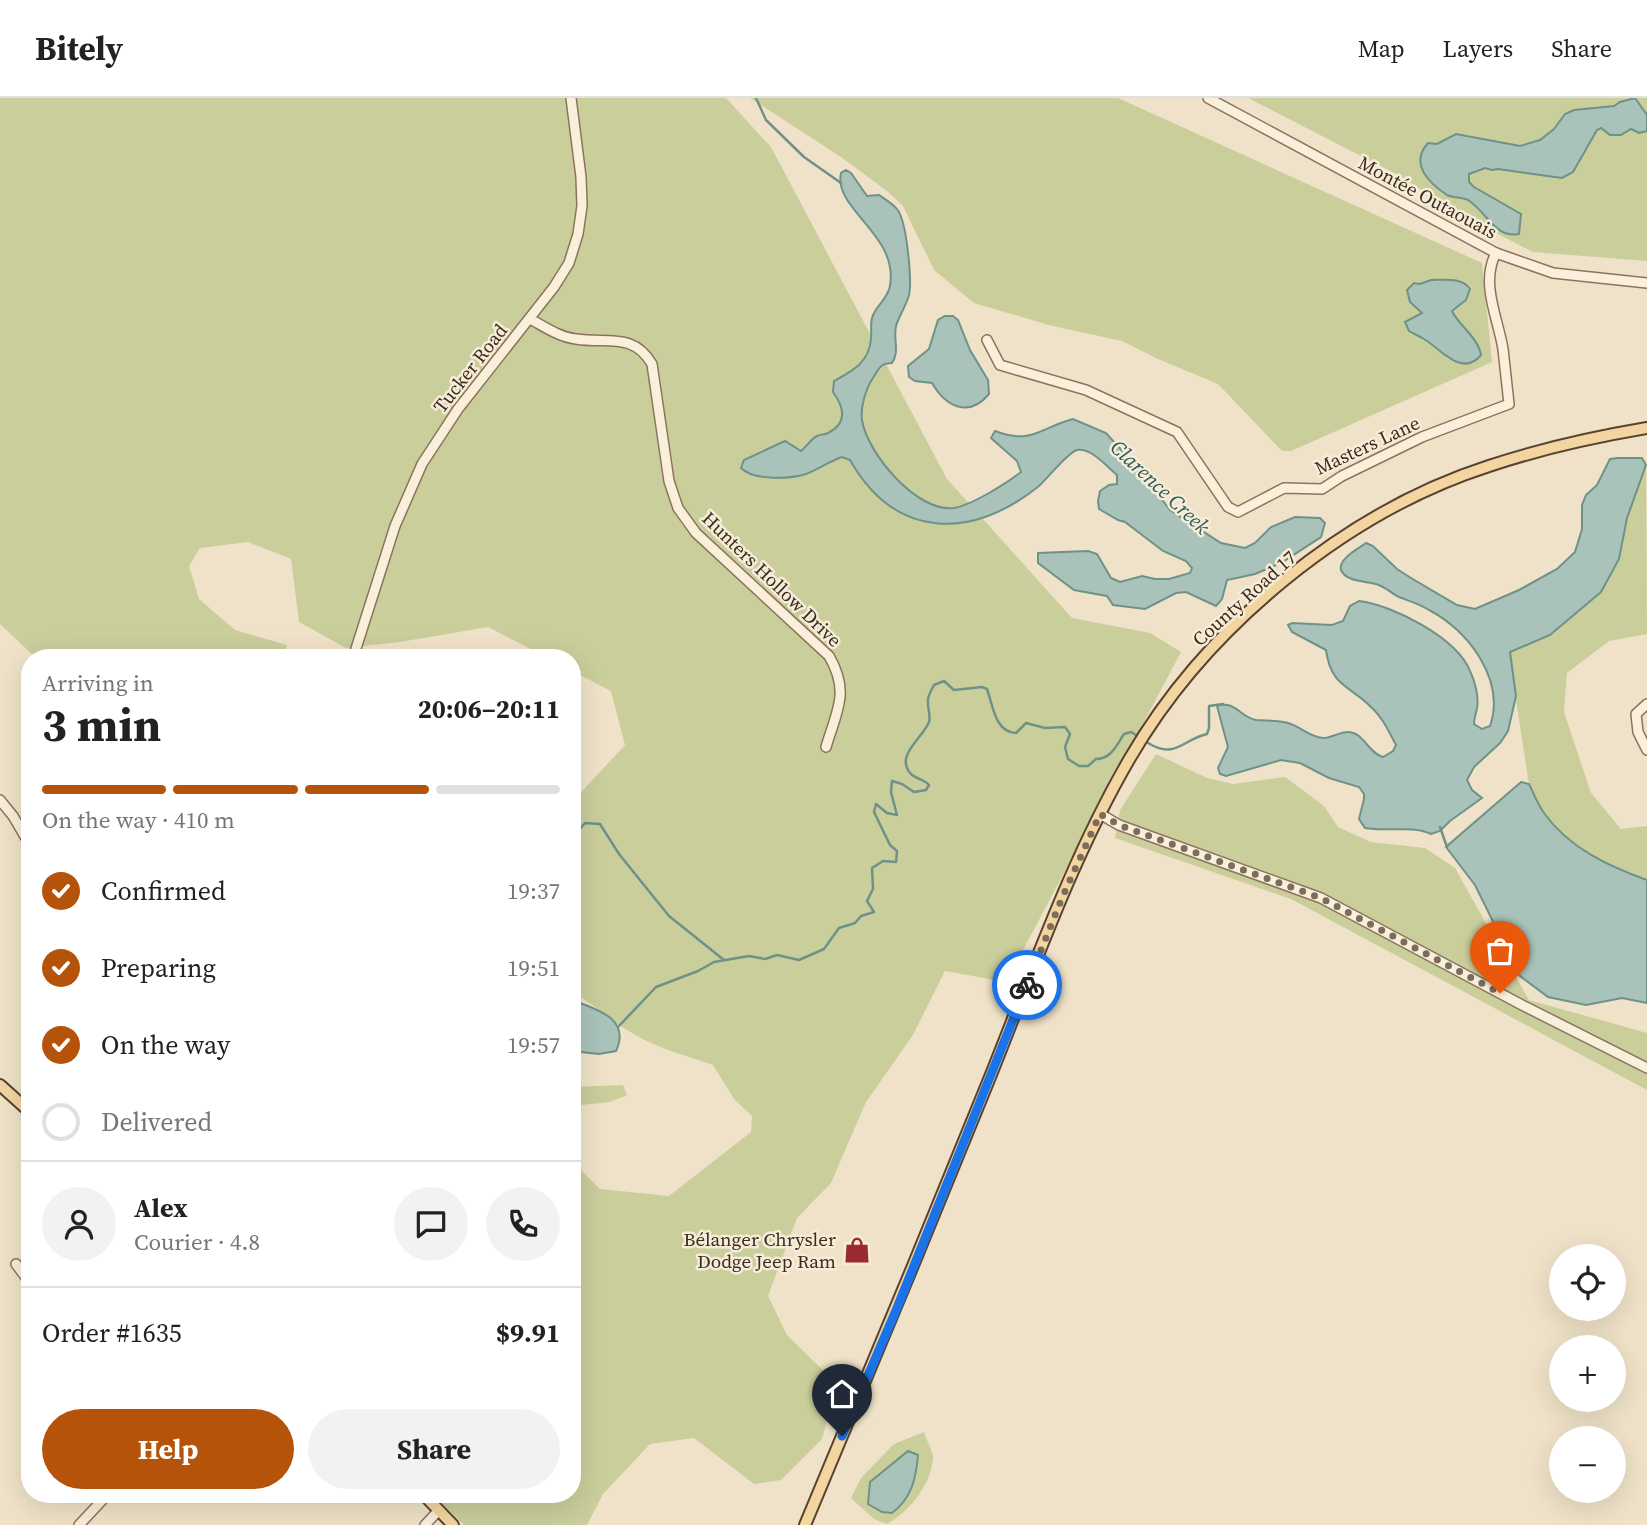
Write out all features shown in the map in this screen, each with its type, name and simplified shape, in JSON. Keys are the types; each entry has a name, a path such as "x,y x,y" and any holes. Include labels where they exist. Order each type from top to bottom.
{"main road":[{"name":"County Road 17","path":"805,1525 897,1308 1062,898 1100,814 1130,757 1158,714 1223,635 1296,570 1373,518 1487,466 1567,444 1647,427"},
{"path":"0,1085 21,1104"},
{"path":"432,1503 453,1525"}],"street":[{"name":"Tucker Road","path":"356,649 395,526 422,464 458,409 530,319 569,263 578,234 582,206 581,177 570,98"},
{"name":"Montée Outaouais","path":"1208,98 1496,253 1553,273 1647,283"},
{"name":"Masters Lane","path":"986,341 1000,365 1086,390 1177,432 1228,507 1238,512 1284,488 1322,489 1342,476 1422,437 1509,404 1502,346 1492,307 1490,265 1496,253"},
{"name":"Hunters Hollow Drive","path":"530,319 562,336 577,340 630,343 644,351 652,364 669,481 678,509 696,533 829,656 839,674 842,694 826,747"},
{"path":"1647,704 1636,714 1638,733 1647,750"},
{"path":"0,800 21,830"},
{"path":"1100,814 1119,825 1321,898 1647,1068"},
{"path":"16,1264 21,1271"},
{"path":"79,1525 100,1503"},
{"path":"425,1525 439,1510"}],"green space":[{"path":"0,98 726,98 771,147 947,479 1072,618 1150,633 1181,652 1006,982 945,971 913,1035 866,1102 831,1183 797,1218 768,1296 787,1335 837,1384 822,1439 781,1480 754,1484 694,1438 650,1444 603,1494 587,1525 464,1525 441,1503 581,1503 581,1170 600,1189 669,1196 751,1132 752,1116 734,1099 713,1065 637,1036 581,998 581,792 625,745 611,691 581,676 581,649 531,649 488,627 346,648 299,622 291,559 248,542 200,548 189,566 199,599 235,630 287,645 285,649 26,649 0,624"},
{"path":"750,98 1118,98 1482,263 1492,362 1291,451 1282,451 1218,384 1122,341 1049,325 974,303 934,270 903,206 887,191 841,157"},
{"path":"1248,98 1647,98 1647,261 1533,252 1465,217 1396,174"},
{"path":"1646,465 1647,634 1609,641 1567,673 1564,712 1591,793 1621,829 1647,826 1647,880 1624,872 1572,844 1543,812 1529,784 1509,655 1510,652 1550,635 1601,592 1619,559 1627,518"},
{"path":"1156,754 1207,778 1233,784 1285,777 1324,806 1338,827 1371,842 1425,848 1455,868 1529,1000 1647,1033 1647,1090 1291,899 1115,838 1120,810"},
{"path":"623,1085 627,1095 610,1102 581,1105 581,1087"},
{"path":"924,1432 933,1458 923,1488 911,1505 895,1519 887,1524 874,1519 851,1498 861,1478 894,1444"}],"water":[{"path":"1635,98 1647,115 1647,131 1639,133 1631,129 1621,135 1610,135 1601,128 1597,130 1573,172 1562,178 1485,168 1469,174 1469,182 1474,187 1521,214 1519,234 1503,232 1468,200 1447,195 1428,179 1421,166 1420,158 1428,143 1437,144 1456,134 1520,146 1540,140 1554,129 1565,114 1574,110 1614,106"},
{"path":"846,170 867,196 879,195 891,203 901,216 904,226 909,265 909,295 896,326 896,354 892,363 880,367 870,382 864,398 862,420 873,448 896,478 910,491 940,507 954,508 970,503 1021,472 1017,461 991,438 995,431 1027,436 1073,419 1106,433 1137,467 1170,510 1221,543 1245,548 1255,543 1271,527 1295,517 1320,518 1325,523 1321,537 1281,563 1255,574 1227,580 1222,599 1216,606 1186,592 1176,593 1145,609 1113,605 1107,596 1074,590 1038,563 1038,553 1088,551 1097,554 1111,578 1120,582 1142,576 1169,579 1190,573 1192,568 1186,561 1163,551 1125,522 1099,509 1100,491 1109,485 1117,484 1117,475 1098,458 1083,450 1073,452 1039,486 1013,504 987,516 961,523 936,523 912,517 889,505 868,486 850,460 842,457 806,474 791,477 763,477 741,468 744,460 785,441 801,451 815,437 834,429 841,420 842,409 833,392 834,381 858,365 870,347 872,318 889,291 890,268 885,252 847,199 841,186 841,173"},
{"path":"1431,280 1458,281 1470,289 1466,300 1452,311 1479,349 1481,355 1474,361 1459,363 1409,331 1405,322 1422,313 1410,302 1407,290 1414,283"},
{"path":"953,316 958,320 970,350 988,380 989,394 974,406 958,407 944,398 932,383 915,381 909,377 908,366 929,349 938,320"},
{"path":"1642,458 1646,465 1627,518 1619,559 1601,592 1550,635 1510,652 1516,696 1508,731 1500,743 1474,767 1467,780 1472,790 1482,798 1440,831 1431,834 1415,830 1374,829 1365,828 1359,819 1364,794 1359,787 1329,778 1300,763 1281,760 1226,776 1220,774 1218,768 1228,747 1217,706 1223,705 1233,707 1256,720 1297,726 1318,737 1354,733 1373,752 1383,757 1393,751 1396,745 1383,721 1364,700 1337,679 1326,650 1292,632 1288,625 1332,625 1343,621 1350,606 1359,601 1406,616 1438,635 1452,647 1463,659 1475,684 1477,704 1474,724 1482,729 1490,726 1494,709 1493,691 1488,674 1470,643 1426,608 1379,585 1347,577 1341,566 1349,555 1366,543 1411,578 1457,605 1475,609 1519,590 1557,569 1575,552 1582,529 1582,505 1586,495 1597,485 1610,459"},
{"path":"1521,782 1529,784 1544,813 1577,846 1618,869 1647,880 1647,1003 1622,998 1586,1005 1548,997 1520,976 1475,885 1446,847"},
{"path":"581,1003 609,1017 619,1031 616,1051 599,1054 581,1052"},
{"path":"908,1451 918,1455 914,1480 904,1501 892,1513 882,1512 868,1504 870,1482"}],"waterway":[{"name":"Clarence Creek","path":"756,98 766,120 804,157 841,183"},
{"path":"618,1027 656,987 714,962 749,956 765,959 777,955 799,960 824,949 839,928 855,923 861,916 874,912 867,901 873,889 872,868 883,861 896,862 897,851 890,845 874,812 876,804 887,813 897,815 891,792 892,781 914,792 926,790 929,785 911,774 906,761 911,747 929,722 928,698 934,685 944,681 954,690 982,687 987,689 999,723 1009,732 1016,733 1026,723 1045,728 1065,727 1070,734 1065,747 1068,759 1079,766 1088,766 1096,759 1106,757 1124,734 1131,732 1136,735"},
{"path":"1148,743 1158,748 1173,749 1207,734 1209,706 1223,704"},
{"path":"581,828 585,823 600,824 619,854 669,916 724,960"},
{"name":"Clarence Creek","path":"1440,827 1447,847"}],"way so far":[{"path":"1027,985 1100,814 1119,825 1321,898 1500,993"}],"place":[{"name":"Bélanger Chrysler Dodge Jeep Ram","path":"857,1250"}],"route":[{"path":"842,1436 897,1308 1027,985"}]}
